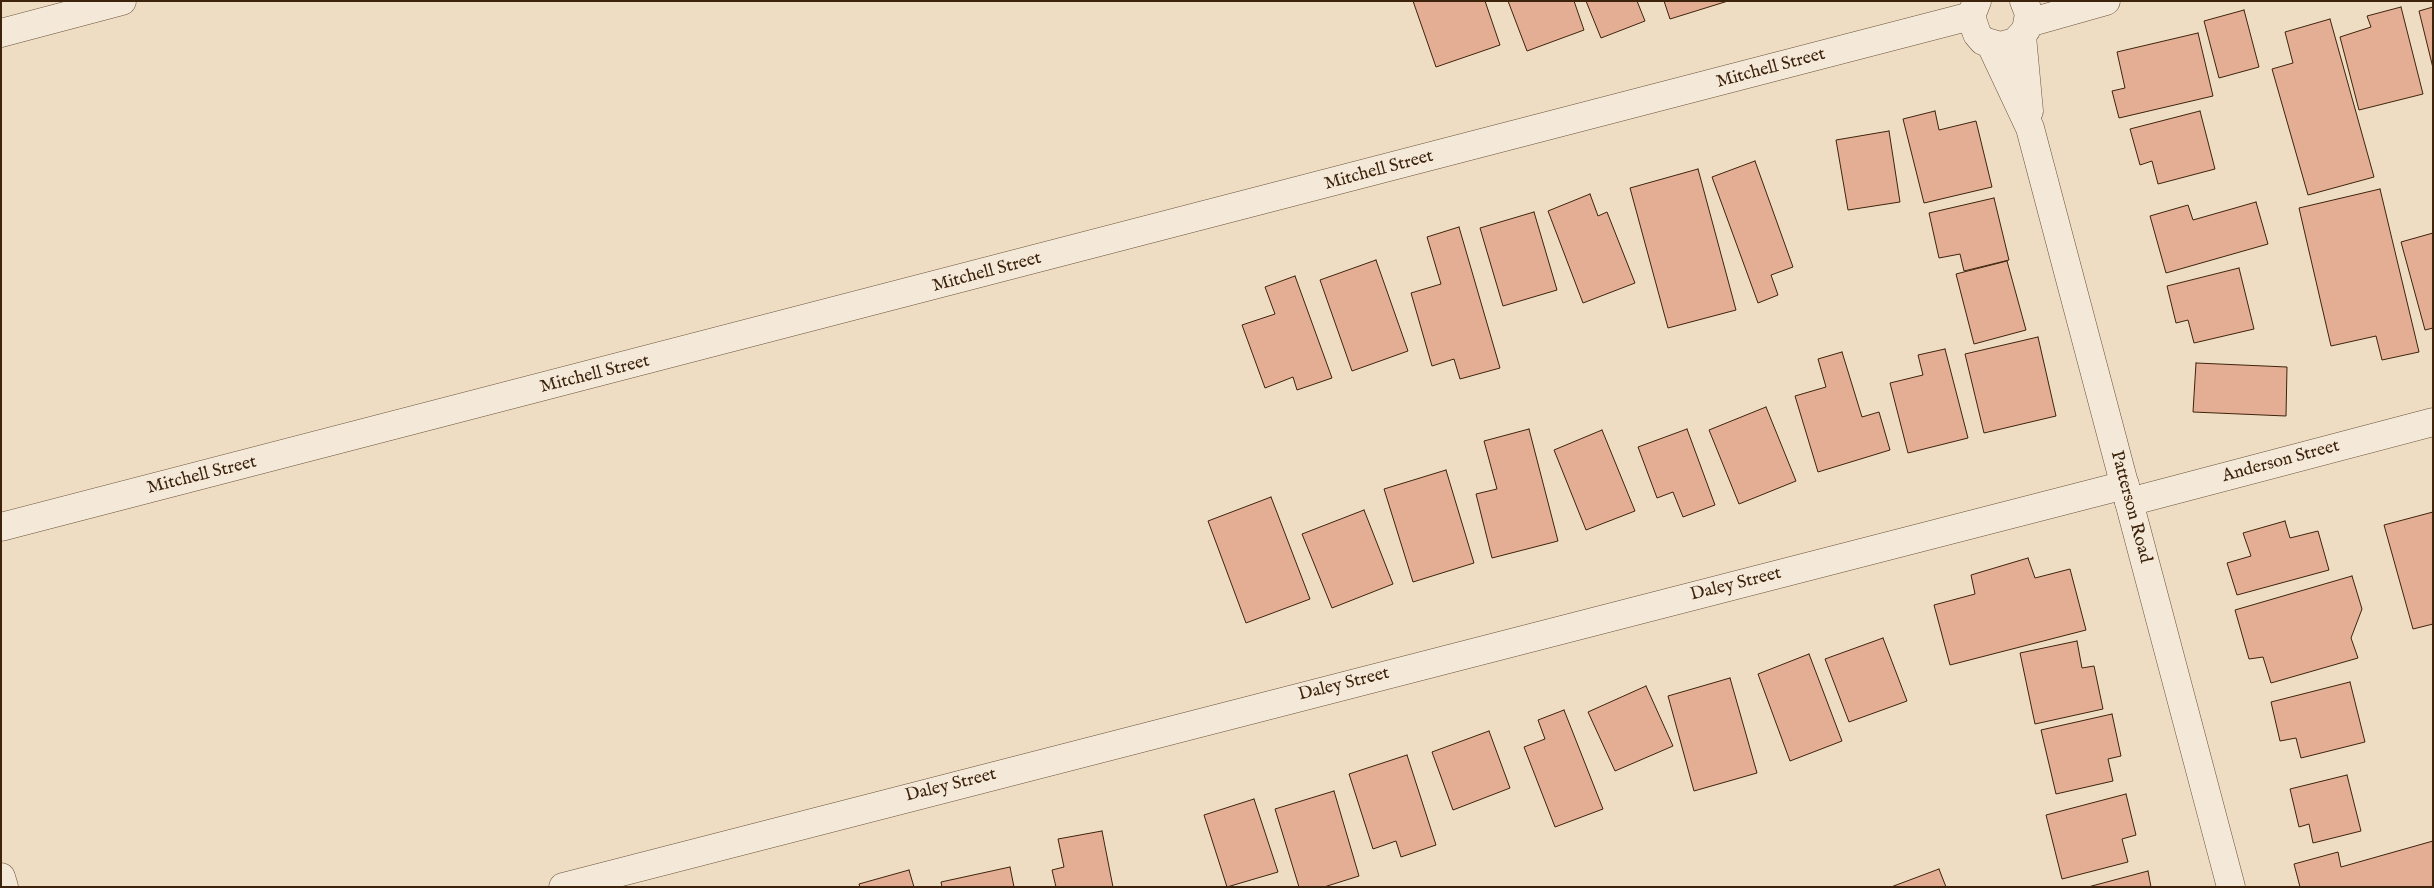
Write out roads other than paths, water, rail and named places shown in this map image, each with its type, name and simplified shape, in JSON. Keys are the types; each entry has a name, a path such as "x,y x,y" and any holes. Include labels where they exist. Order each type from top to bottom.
{"street":[{"path":"1,32 122,1"},
{"path":"1991,45 2008,45 2025,20 2106,1"},
{"name":"Patterson Road","path":"1974,9 1977,34 1991,45 2030,128 2231,887"},
{"name":"Mitchell Street","path":"1,527 1974,9"},
{"name":"Patterson Road","path":"2025,20 2030,128"},
{"name":"Anderson Street","path":"2127,494 2433,422"},
{"name":"Daley Street","path":"563,887 2127,494"},
{"path":"1,877 4,887"}]}
